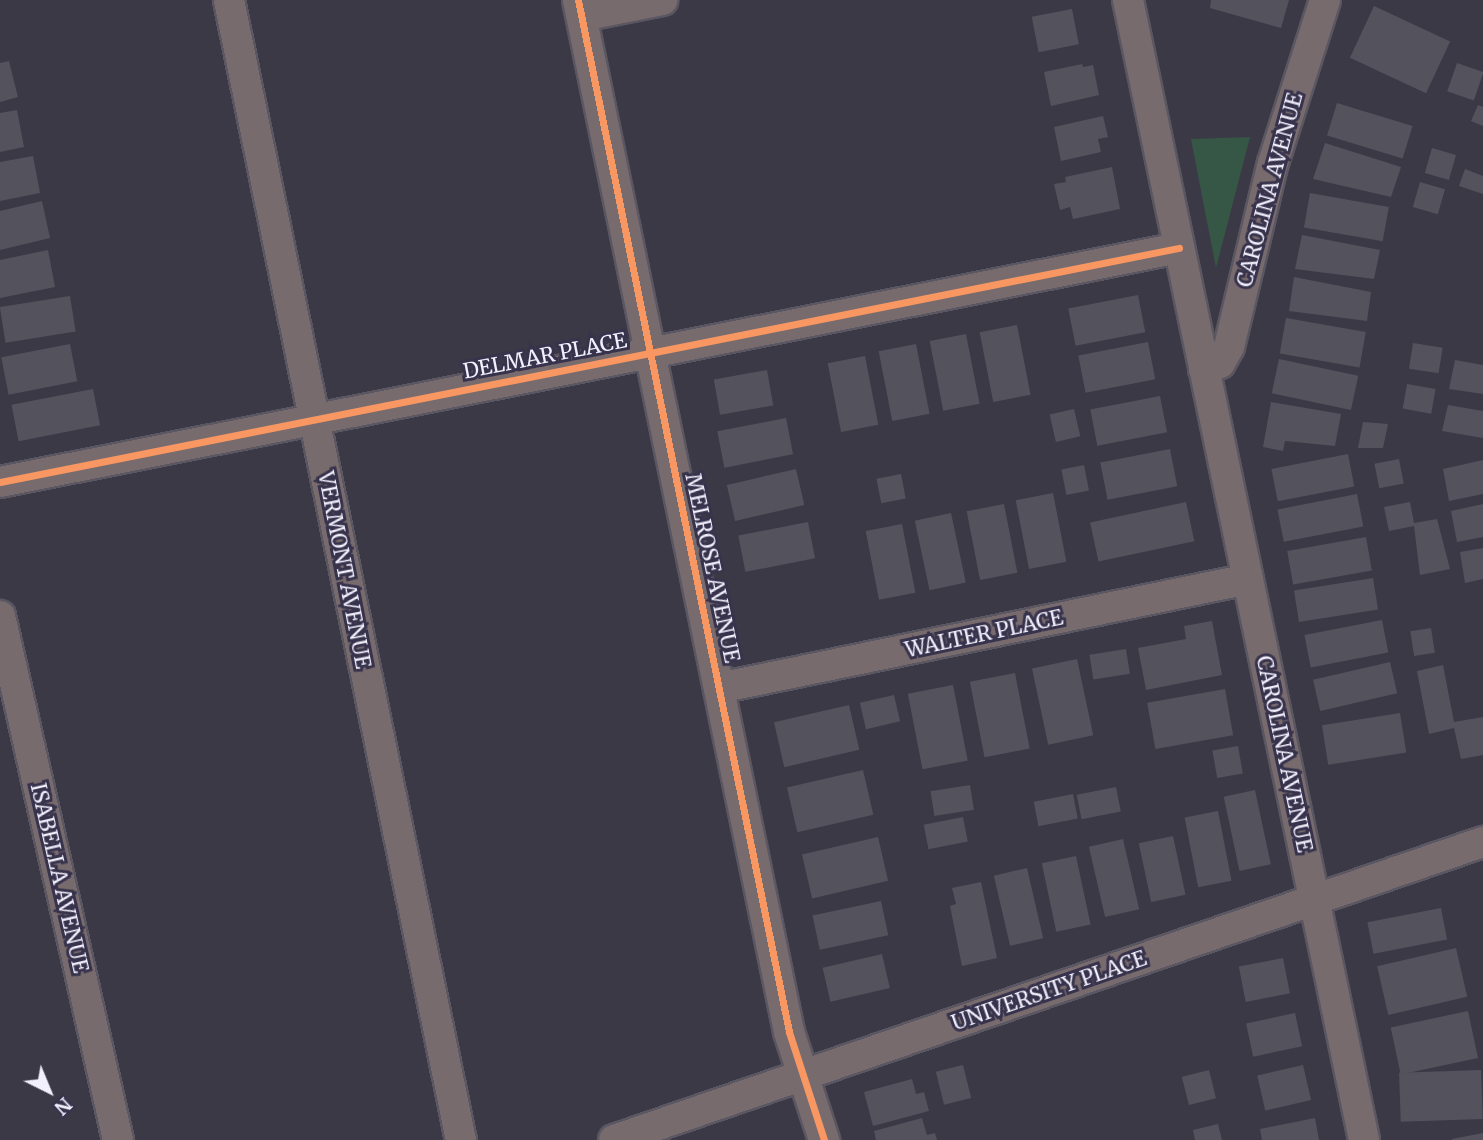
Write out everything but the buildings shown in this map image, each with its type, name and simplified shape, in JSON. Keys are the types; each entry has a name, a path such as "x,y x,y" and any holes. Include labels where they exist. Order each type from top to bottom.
{"street":[{"name":"VERMONT AVENUE","path":"229,0 461,1140"},
{"path":"580,8 662,0"},
{"name":"CAROLINA AVENUE","path":"1128,0 1364,1140"},
{"name":"CAROLINA AVENUE","path":"1205,369 1220,363 1229,347 1273,163 1325,0"},
{"name":"MELROSE AVENUE","path":"580,8 789,1032 824,1140"},
{"name":"DELMAR PLACE","path":"0,482 1179,248"},
{"name":"WALTER PLACE","path":"719,688 1248,579"},
{"name":"ISABELLA AVENUE","path":"0,616 118,1140"},
{"name":"UNIVERSITY PLACE","path":"614,1140 1483,842"}],"green space":[{"path":"1250,137 1216,268 1191,139"}],"cycle path":[{"path":"578,0 789,1032 824,1140"},
{"path":"0,482 1179,248"}]}
